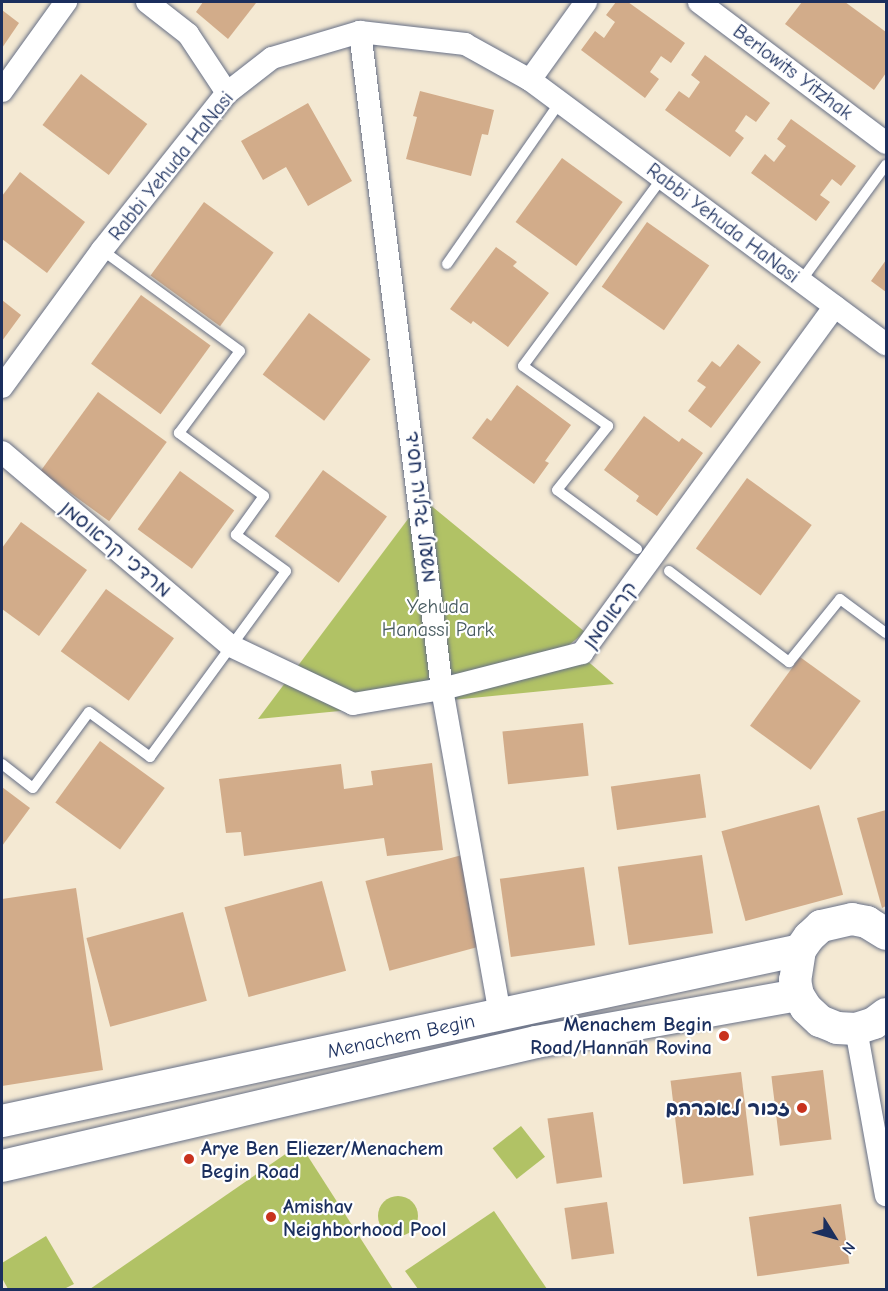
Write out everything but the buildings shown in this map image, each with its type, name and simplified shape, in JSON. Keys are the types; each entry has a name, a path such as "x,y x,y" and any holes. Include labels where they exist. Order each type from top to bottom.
{"street":[{"path":"2,91 66,2"},
{"path":"147,2 188,34 227,93"},
{"path":"530,80 586,2"},
{"name":"Berlowits Yitzhak","path":"699,2 886,143"},
{"name":"Rabbi Yehuda HaNasi","path":"2,387 102,250 227,93 272,58 360,32 465,44 530,80 886,344"},
{"name":"משעול גדליה חסיד","path":"360,32 442,689 500,1015"},
{"name":"קראוסמן","path":"231,646 353,704 442,689 582,653 835,306"},
{"name":"מרדכי קראוסמן","path":"2,452 231,646"},
{"path":"886,934 867,922 852,919 836,921 815,932 800,950 795,965 798,995 806,1008 820,1021 837,1028 856,1029 874,1023 886,1014"},
{"name":"Menachem Begin","path":"2,1121 800,950"},
{"name":"Menachem Begin","path":"2,1166 536,1042 798,995"},
{"path":"856,1029 886,1195"}],"lane":[{"path":"447,264 560,102"},
{"path":"801,281 886,165"},
{"path":"637,549 557,490 608,426 523,366 662,178"},
{"path":"2,764 33,788 89,712 150,757 286,571 236,535 264,496 179,433 240,351 102,250"},
{"path":"669,571 789,662 840,599 886,633"}],"green space":[{"name":"Yehuda Hanassi Park","path":"423,499 585,632 569,645 614,684 258,719"},
{"path":"521,1126 545,1157 517,1179 493,1148"},
{"name":"Amishav Neighborhood Pool","path":"300,1144 393,1289 90,1289"},
{"path":"398,1196 412,1202 418,1216 412,1230 398,1236 384,1230 378,1216 384,1202"},
{"path":"494,1211 547,1289 418,1289 405,1271"},
{"path":"46,1236 74,1284 64,1289 8,1289 2,1278 2,1263"}],"place":[{"name":"Menachem Begin Road/Hannah Rovina","path":"724,1036"},
{"name":"זכור לאברהם","path":"802,1108"},
{"name":"Arye Ben Eliezer/Menachem Begin Road","path":"189,1159"},
{"name":"Amishav Neighborhood Pool","path":"271,1217"}]}
